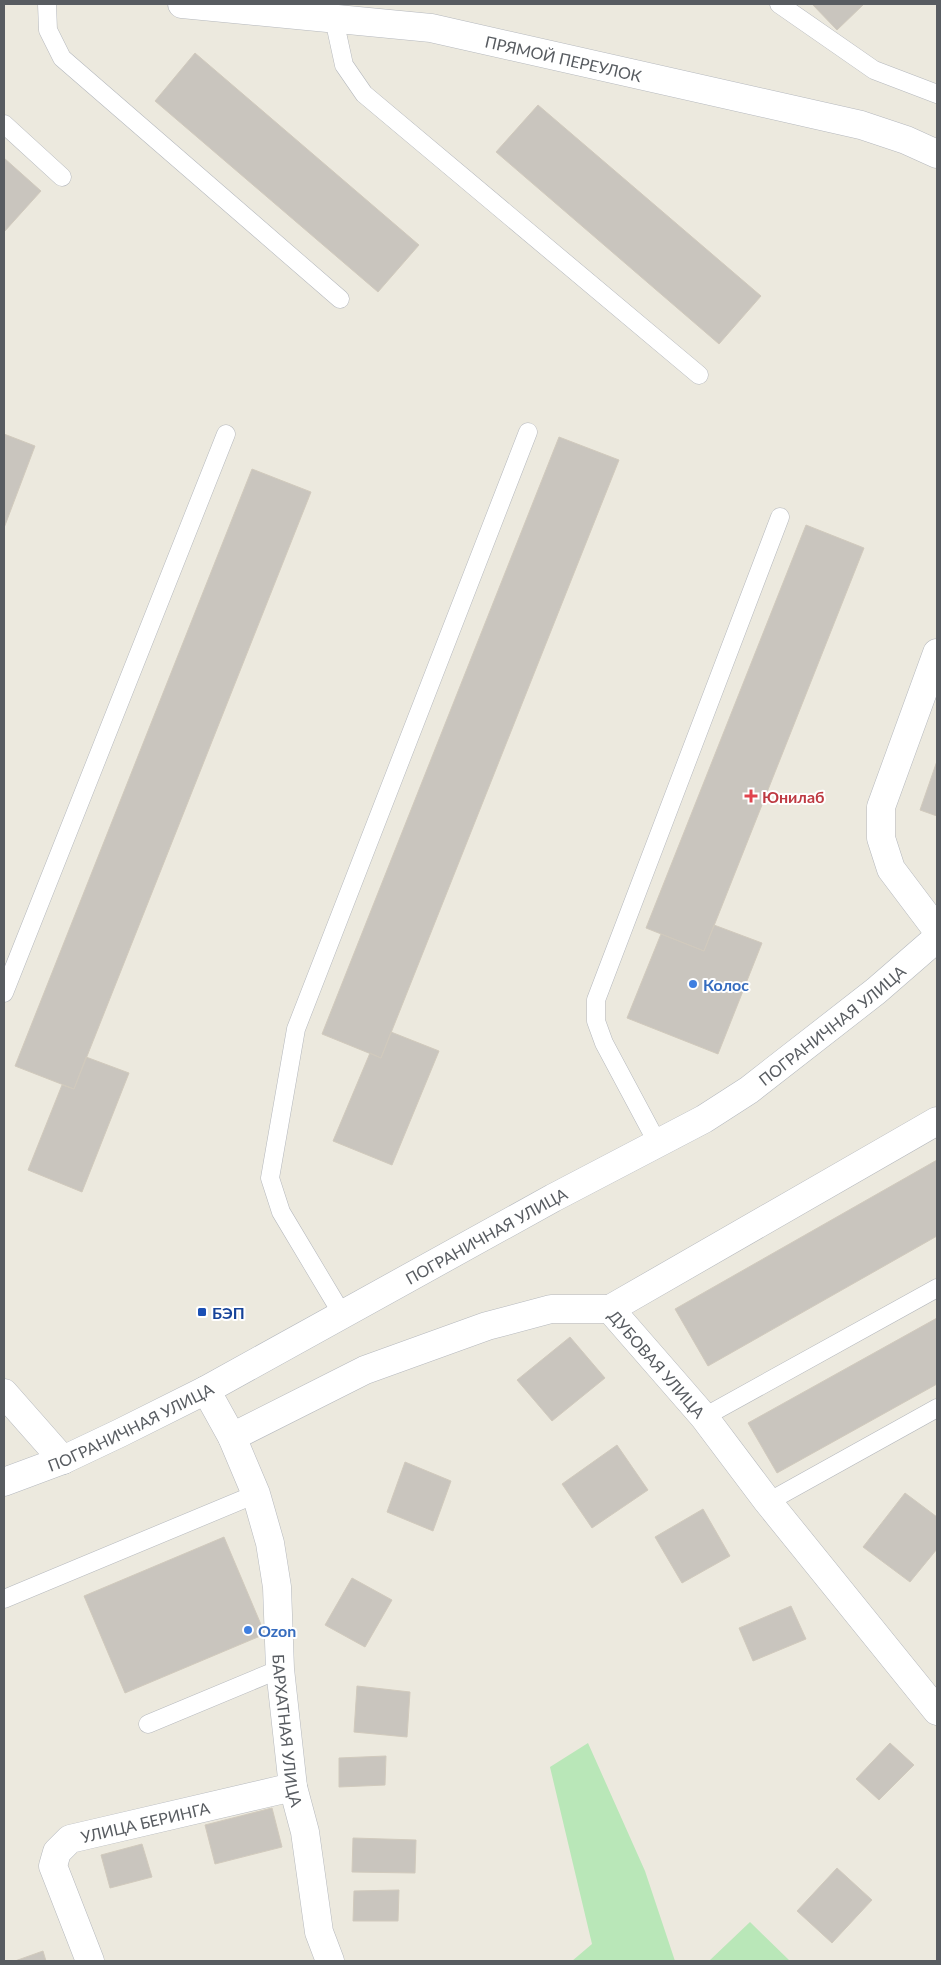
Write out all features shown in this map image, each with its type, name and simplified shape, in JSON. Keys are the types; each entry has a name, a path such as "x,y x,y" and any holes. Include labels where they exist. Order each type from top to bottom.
{"street":[{"name":"ПРЯМОЙ ПЕРЕУЛОК","path":"182,4 430,28 861,125 906,140 937,154"},
{"path":"937,653 881,807 881,838 892,869 937,930"},
{"name":"ПОГРАНИЧНАЯ УЛИЦА","path":"4,1482 63,1460 206,1390 553,1198 704,1119 749,1090 876,991 937,938"},
{"path":"610,1309 937,1121"},
{"name":"ДУБОВАЯ УЛИЦА","path":"232,1437 365,1370 486,1326 551,1309 610,1309 704,1417 768,1502 937,1711"},
{"name":"БАРХАТНАЯ УЛИЦА","path":"206,1390 232,1437 256,1494 270,1544 277,1587 280,1668 293,1787 305,1832 319,1932 330,1961"},
{"path":"4,1393 63,1460"},
{"name":"УЛИЦА БЕРИНГА","path":"90,1961 53,1866 57,1852 70,1840 293,1787"}],"lane":[{"path":"46,4 48,30 62,58 340,299"},
{"path":"779,4 874,70 937,94"},
{"path":"334,19 344,65 364,94 699,375"},
{"path":"4,124 62,177"},
{"path":"342,1314 280,1212 270,1178 296,1029 528,432"},
{"path":"4,994 226,434"},
{"path":"658,1144 604,1043 596,1021 596,1000 780,517"},
{"path":"704,1417 937,1288"},
{"path":"768,1502 937,1408"},
{"path":"4,1599 256,1494"},
{"path":"148,1724 280,1668"}],"green space":[{"path":"588,1743 645,1871 675,1961 572,1961 592,1944 550,1767"},
{"path":"750,1922 790,1961 709,1961"}],"building":[{"path":"812,4 864,4 837,30"},
{"path":"195,53 419,245 378,292 155,101"},
{"path":"538,105 761,296 719,344 496,152"},
{"path":"4,158 41,191 4,232"},
{"path":"4,434 35,446 4,528"},
{"path":"559,437 619,460 381,1058 322,1034"},
{"path":"252,469 311,492 74,1089 15,1066"},
{"path":"806,525 864,548 704,951 646,928"},
{"path":"937,761 937,816 920,810"},
{"name":"Колос","path":"714,925 762,943 718,1054 627,1018 661,934 704,951"},
{"path":"391,1032 439,1051 392,1165 333,1141 370,1053 381,1058"},
{"path":"86,1057 129,1073 82,1192 28,1170 62,1085 74,1089"},
{"path":"937,1160 937,1236 708,1366 675,1309"},
{"path":"937,1318 937,1384 777,1473 748,1423"},
{"path":"570,1337 605,1378 552,1421 517,1380"},
{"path":"617,1445 648,1490 592,1528 562,1484"},
{"path":"405,1462 451,1481 433,1531 387,1512"},
{"path":"905,1493 937,1517 937,1549 910,1582 863,1547"},
{"path":"703,1509 730,1556 682,1583 655,1537"},
{"path":"224,1537 265,1634 125,1693 84,1596"},
{"path":"352,1578 392,1600 365,1647 325,1625"},
{"path":"791,1606 806,1639 753,1661 739,1628"},
{"path":"357,1686 410,1692 407,1737 354,1732"},
{"path":"890,1743 914,1765 879,1800 856,1779"},
{"path":"386,1756 385,1785 339,1787 339,1758"},
{"path":"272,1808 282,1847 215,1864 205,1825"},
{"path":"353,1838 416,1840 415,1873 352,1872"},
{"path":"142,1844 152,1877 110,1888 101,1855"},
{"path":"837,1868 872,1900 832,1943 797,1911"},
{"path":"399,1890 398,1921 353,1921 354,1891"},
{"path":"43,1951 46,1961 15,1961"}],"place":[{"name":"Юнилаб","path":"751,796"},
{"name":"Колос","path":"693,984"},
{"name":"БЭП","path":"202,1312"},
{"name":"Ozon","path":"248,1630"}]}
